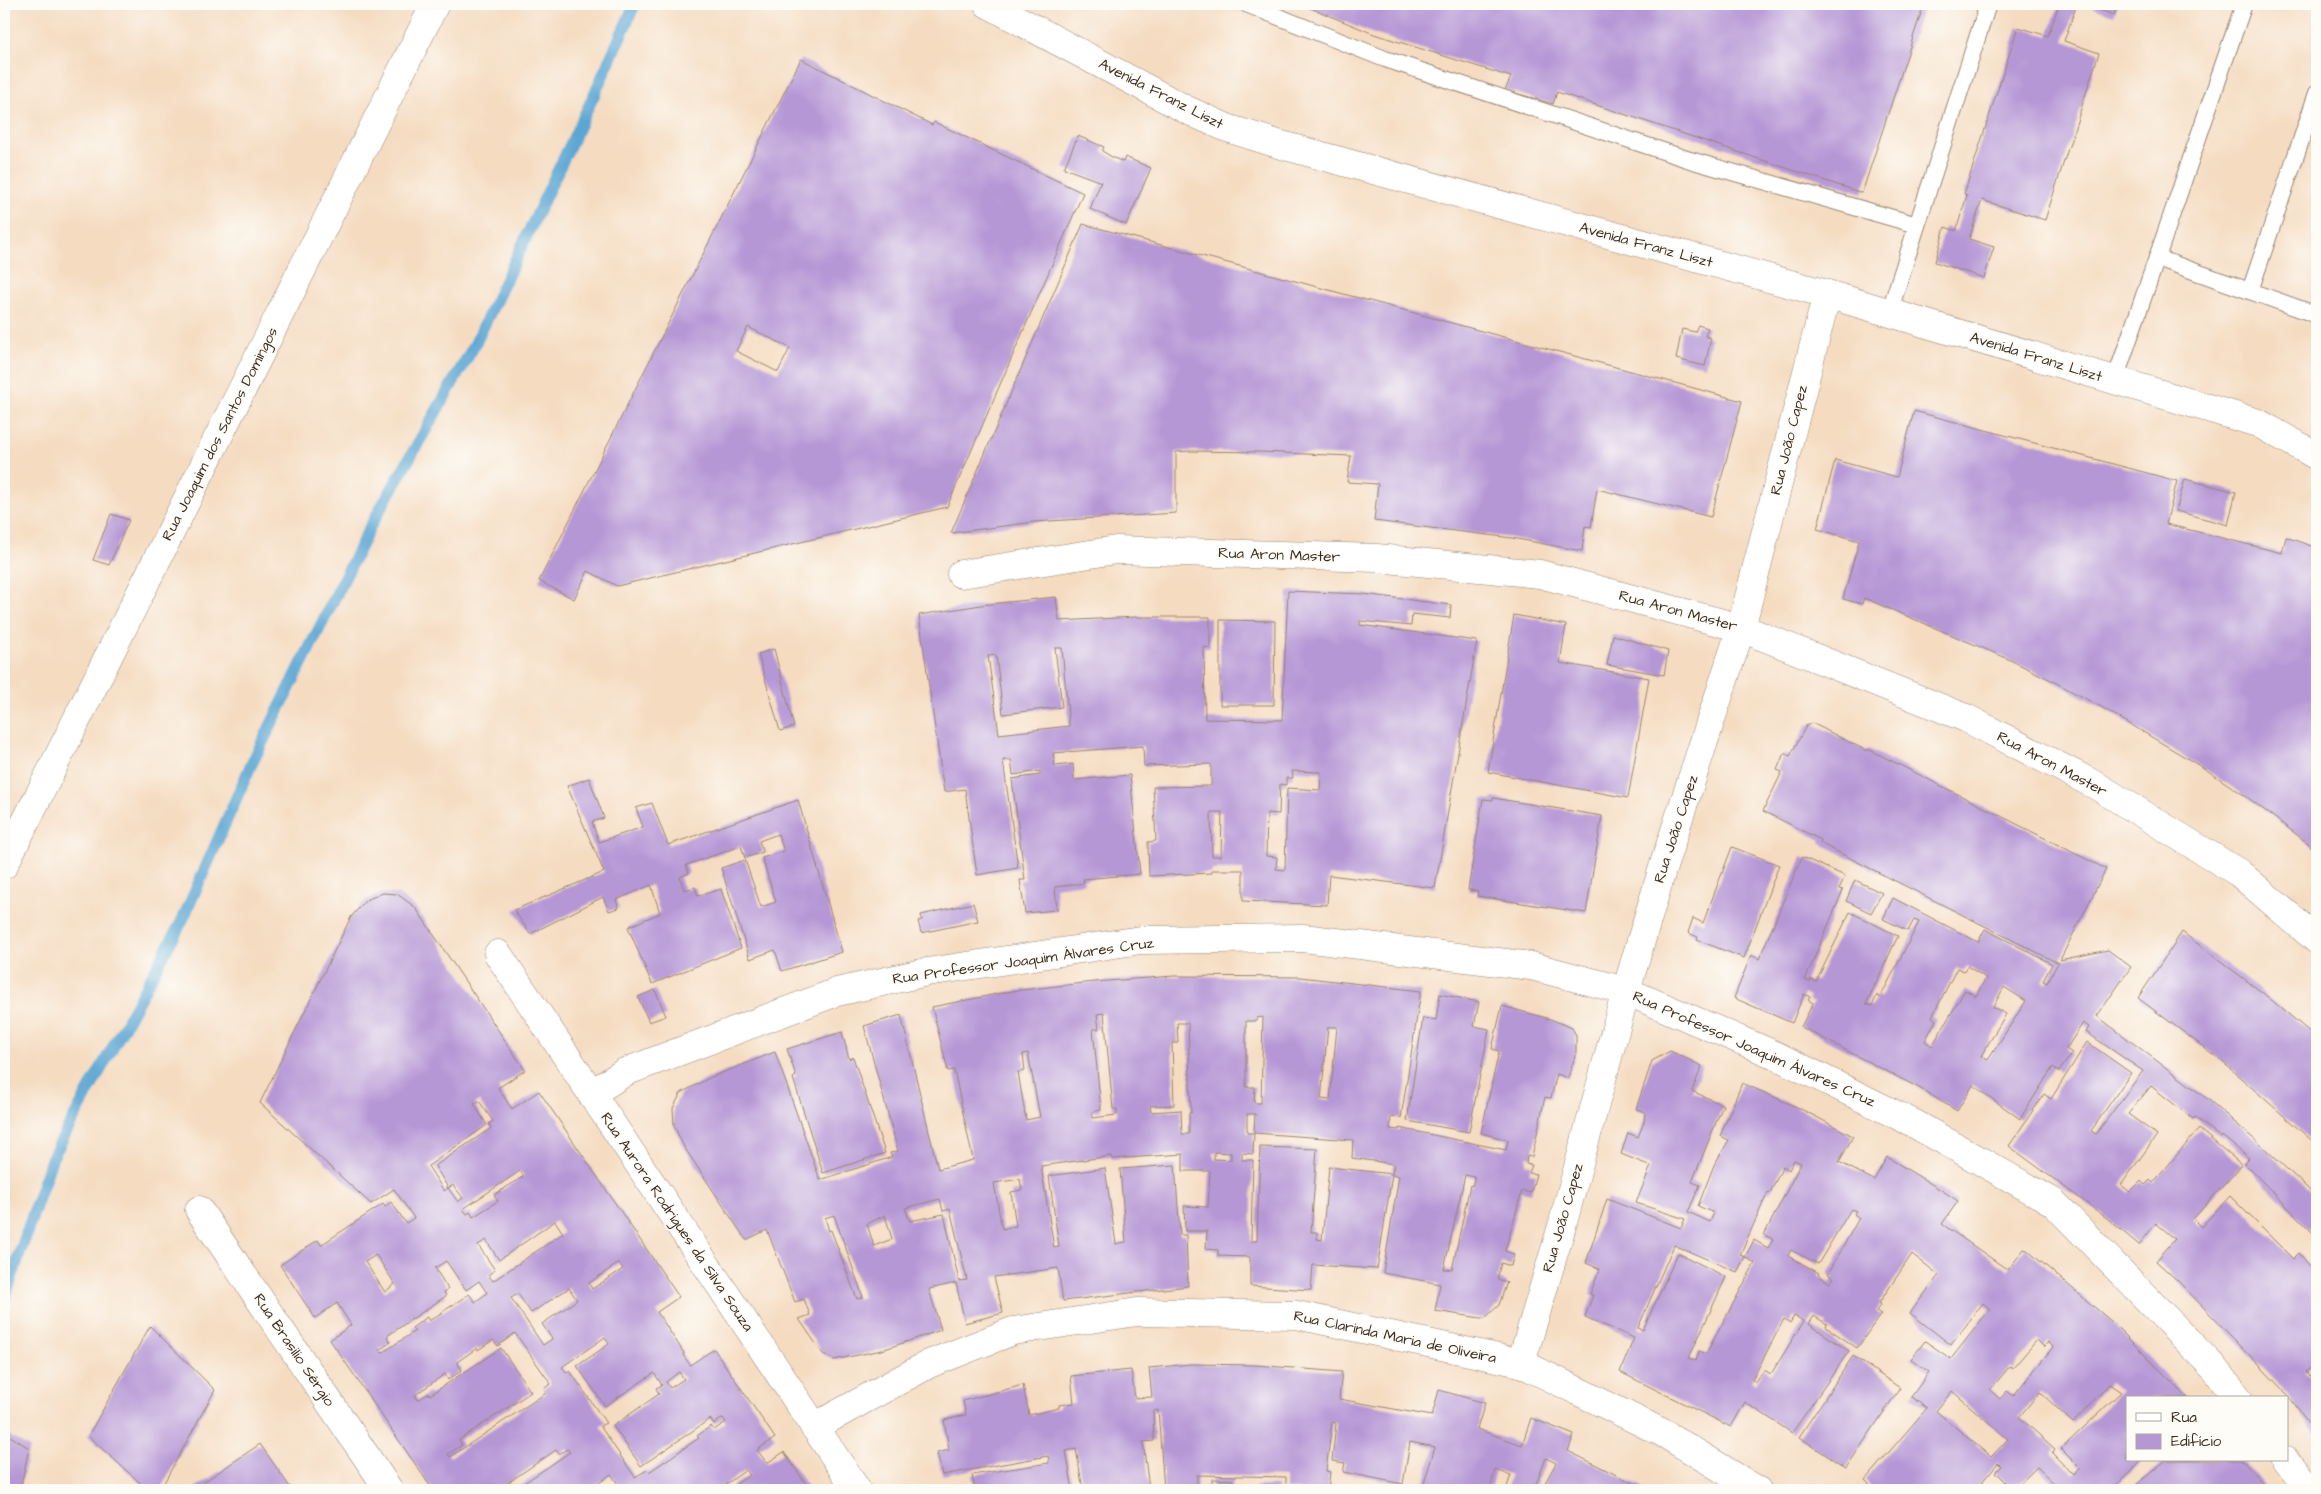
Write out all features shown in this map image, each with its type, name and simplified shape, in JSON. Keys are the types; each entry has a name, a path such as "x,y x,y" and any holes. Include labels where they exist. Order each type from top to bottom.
{"street":[{"name":"Rua Joaquim dos Santos Domingos","path":"4,865 11,833 434,4"},
{"name":"Avenida Franz Liszt","path":"988,4 1187,110 1227,128 1278,144 1827,294 2258,423 2317,456"},
{"name":"Rua João Capez","path":"1520,1363 1562,1226 1626,991 1664,864 1741,628 1827,294"},
{"name":"Rua Aron Master","path":"961,574 1116,550 1376,558 1540,574 1741,628 1966,718 2098,786 2238,873 2317,940"},
{"name":"Rua Professor Joaquim Álvares Cruz","path":"591,1094 625,1072 837,992 927,972 1141,940 1303,938 1531,966 1626,991 1775,1055 1913,1123 2053,1202 2216,1370 2236,1396"},
{"name":"Rua Aurora Rodrigues da Silva Souza","path":"498,954 857,1490"},
{"name":"Rua Brasilio Sérgio","path":"199,1210 388,1490"},
{"name":"Rua Clarinda Maria de Oliveira","path":"814,1427 929,1364 1013,1331 1137,1312 1297,1315 1520,1363 1666,1434 1757,1490"},
{"path":"2288,1462 2310,1490"}],"lane":[{"path":"1246,4 1385,59 1690,160 1917,225"},
{"path":"1889,313 1988,4"},
{"path":"2115,380 2244,4"},
{"path":"2250,291 2317,93"},
{"path":"2157,258 2317,314"}],"building":[{"path":"1301,4 1924,4 1862,193 1557,92 1553,104 1505,90 1511,77 1374,34"},
{"path":"2059,4 2077,4 2064,41 2099,53 2045,220 1982,200 1969,239 1994,247 1984,278 1935,262 1945,227 1956,231 1967,195 1964,194 2018,27 2048,36"},
{"path":"2081,4 2118,4 2114,15"},
{"path":"801,59 932,125 934,122 1083,193 947,507 617,586 588,571 574,599 539,581","holes":["748,327 790,348 778,372 736,351"]},
{"path":"1078,136 1104,147 1102,151 1123,162 1125,157 1151,168 1126,225 1090,209 1101,182 1064,168"},
{"path":"1083,224 1742,401 1711,517 1597,489 1591,527 1585,526 1582,551 1512,538 1374,521 1378,484 1347,482 1351,456 1190,451 1176,452 1176,513 1034,522 951,533"},
{"path":"1698,325 1708,328 1705,336 1711,338 1705,366 1676,359 1682,329 1695,332"},
{"path":"1914,411 2177,481 2166,524 2282,553 2286,537 2317,548 2317,850 2247,797 2205,769 2103,708 2049,679 2004,657 1864,598 1862,604 1843,599 1859,541 1817,529 1835,460 1897,477"},
{"path":"2185,479 2236,492 2228,525 2176,511"},
{"path":"111,514 129,520 109,565 93,560"},
{"path":"1288,591 1363,594 1451,605 1450,618 1412,614 1411,626 1360,621 1360,625 1477,641 1435,888 1329,875 1327,905 1243,901 1243,870 1212,870 1212,873 1149,876 1148,842 1156,841 1153,787 1211,786 1211,764 1144,766 1143,746 1053,753 1055,766 1073,764 1074,780 1130,775 1140,874 1083,879 1084,883 1055,887 1057,910 1025,913 1020,880 1025,880 1012,779 1040,775 1040,771 1013,775 1011,760 1003,760 1018,868 977,875 965,789 944,792 919,615 981,605 1056,597 1059,621 1136,617 1210,617 1210,648 1204,647 1205,719 1282,720","holes":["1055,648 1062,648 1069,726 999,734 988,656 996,655 1003,714 1062,707","1292,771 1321,772 1320,790 1287,788 1285,870 1276,869 1277,857 1266,856 1267,813 1279,814 1280,784 1286,785 1286,778 1293,778","1211,812 1222,812 1221,856 1212,856"]},
{"path":"1514,615 1566,625 1560,663 1649,678 1628,798 1488,772"},
{"path":"1220,620 1275,621 1274,705 1220,705"},
{"path":"1613,635 1668,651 1664,675 1607,665"},
{"path":"774,649 794,727 780,731 758,654"},
{"path":"1812,723 1867,751 1868,749 2106,869 2060,960 2108,950 2131,967 2097,1016 2209,1100 2317,1197 2317,1237 2244,1163 2249,1158 2222,1136 2221,1138 2195,1117 2193,1119 2151,1086 2128,1114 2157,1135 2121,1185 2130,1192 2141,1181 2145,1185 2150,1180 2153,1183 2199,1129 2242,1165 2193,1219 2201,1227 2230,1196 2293,1259 2299,1253 2317,1274 2317,1361 2306,1372 2310,1376 2316,1371 2317,1374 2317,1435 2288,1395 2178,1281 2156,1261 2175,1239 2156,1223 2139,1245 2108,1219 2009,1146 2044,1094 2051,1099 2087,1042 2131,1073 2091,1131 2096,1134 2143,1071 2086,1032 2089,1027 2083,1023 2066,1049 2072,1053 2059,1072 2053,1067 2020,1119 1973,1085 1957,1111 1921,1089 1801,1027 1813,1003 1808,1000 1810,997 1804,994 1792,1023 1734,998 1751,955 1759,959 1802,857 1845,876 1839,889 1843,890 1805,980 1810,982 1811,979 1816,982 1850,912 1898,936 1866,1004 1872,1006 1877,995 1880,998 1919,922 1914,920 1908,931 1883,919 1893,898 1978,942 1985,929 2052,964 2043,981 2047,983 2058,963 1820,843 1821,840 1763,811 1782,772 1777,770 1784,753 1790,756 1806,726","holes":["1967,966 1986,978 1976,996 1965,990 1932,1046 1925,1041 1936,1020 1932,1017 1957,968 1964,971","2004,987 2026,1001 1988,1060 1981,1056 2006,1014 1993,1007"]},
{"path":"589,778 604,818 592,822 599,842 643,827 636,808 652,803 668,845 798,800 842,952 782,971 775,950 750,959 721,868 745,860 761,907 776,902 762,858 784,851 778,834 759,841 763,852 745,858 741,846 686,865 689,873 680,877 684,890 695,887 698,896 721,889 741,948 652,984 628,927 660,913 651,885 616,900 619,908 609,911 603,897 530,934 514,910 604,872 567,786"},
{"path":"1493,798 1602,816 1586,913 1477,896 1478,891 1468,890 1483,799 1493,800"},
{"path":"1732,847 1779,865 1744,958 1697,940 1698,937 1688,933 1693,918 1703,923"},
{"path":"1855,880 1882,893 1871,913 1846,901"},
{"path":"383,893 397,894 415,907 525,1070 498,1088 512,1109 539,1091 679,1297 657,1312 684,1353 683,1355 690,1365 714,1349 775,1438 757,1450 767,1463 784,1452 810,1490 735,1490 733,1486 750,1475 746,1470 718,1490 622,1490 611,1474 590,1490 514,1490 570,1452 567,1449 559,1454 556,1450 497,1490 433,1490 330,1340 351,1325 337,1303 315,1318 280,1265 318,1240 321,1245 383,1204 385,1207 391,1202 406,1223 414,1218 394,1189 371,1204 260,1103 351,917 366,900","holes":["479,1101 493,1121 489,1124 491,1128 435,1166 448,1188 444,1191 428,1166 487,1125 474,1104","520,1171 524,1176 494,1195 498,1201 473,1217 470,1212 467,1214 463,1209","453,1185 463,1198 458,1202 448,1188","555,1221 563,1233 493,1281 488,1275 495,1270 478,1245 486,1240 499,1260","376,1255 395,1284 385,1292 365,1262","446,1261 466,1290 479,1281 487,1293 475,1302 469,1294 429,1321 427,1317 412,1328 415,1331 382,1353 379,1350 391,1342 387,1336 446,1296 444,1292 448,1289 435,1268","619,1263 623,1269 592,1289 589,1283","569,1288 577,1300 542,1324 552,1339 543,1345 511,1298 518,1294 531,1313","515,1333 551,1384 543,1389 546,1393 450,1457 448,1454 462,1445 459,1440 531,1392 501,1348 430,1395 429,1393 418,1400 415,1395 445,1374 448,1380 462,1370 457,1362 477,1348 478,1350 493,1340 498,1346","605,1337 609,1344 577,1366 605,1406 654,1373 662,1385 656,1388 659,1394 613,1426 641,1466 710,1419 714,1424 723,1418 726,1422 714,1430 711,1426 697,1436 699,1438 649,1472 647,1470 635,1477 600,1426 606,1423 570,1371 567,1373 562,1367","679,1372 684,1379 670,1388 666,1382"]},
{"path":"973,903 978,921 921,933 918,921 922,920 921,915"},
{"path":"2182,932 2263,993 2317,1038 2317,1145 2218,1058 2138,998"},
{"path":"1174,976 1300,977 1421,991 1401,1118 1391,1117 1390,1129 1399,1130 1399,1128 1506,1150 1508,1140 1481,1133 1499,1051 1492,1049 1502,1006 1550,1019 1572,1028 1576,1035 1576,1053 1568,1078 1557,1074 1551,1098 1545,1097 1532,1157 1527,1156 1526,1164 1532,1165 1529,1173 1536,1174 1531,1193 1522,1191 1505,1251 1514,1254 1511,1266 1501,1263 1497,1279 1507,1282 1499,1305 1485,1318 1435,1311 1440,1284 1383,1273 1399,1176 1392,1175 1377,1269 1313,1265 1311,1290 1250,1286 1250,1257 1218,1256 1218,1250 1206,1249 1207,1231 1185,1231 1184,1206 1208,1207 1210,1171 1183,1171 1183,1154 1112,1159 1111,1156 1041,1166 1054,1248 1059,1247 1049,1176 1105,1168 1116,1244 1126,1242 1120,1169 1175,1165 1180,1235 1186,1235 1188,1286 1063,1301 1058,1268 994,1277 1003,1313 965,1323 956,1283 929,1289 941,1330 882,1350 834,1360 823,1354 799,1319 810,1315 804,1299 795,1302 767,1230 746,1240 684,1147 674,1126 673,1108 681,1093 709,1078 775,1052 820,1180 892,1157 890,1153 898,1151 864,1026 901,1015 938,1169 973,1160 954,1070 948,1071 932,1007 1012,991","holes":["1104,1013 1113,1109 1117,1109 1117,1115 1092,1118 1092,1112 1101,1110 1093,1029 1099,1029 1097,1014","1263,1017 1261,1103 1254,1103 1255,1087 1246,1087 1246,1021 1257,1021 1257,1018","1177,1023 1188,1023 1191,1113 1189,1113 1189,1134 1182,1134 1181,1110 1151,1112 1150,1106 1174,1105 1172,1043 1178,1043","1328,1027 1337,1027 1330,1100 1321,1099","1028,1053 1040,1117 1026,1120 1018,1072 1025,1071 1023,1054","1247,1114 1255,1114 1254,1133 1247,1133","1254,1133 1353,1140 1352,1158 1394,1164 1392,1174 1329,1167 1322,1240 1317,1239 1317,1232 1311,1232 1317,1149 1260,1147 1257,1241 1251,1241 1253,1160 1242,1160 1242,1153 1253,1154","1214,1152 1231,1153 1231,1160 1214,1159","1465,1175 1475,1177 1472,1186 1470,1185 1452,1270 1444,1269","1020,1179 1022,1190 1011,1192 1016,1226 1002,1229 994,1183","940,1199 943,1211 950,1209 967,1280 959,1281 944,1214 910,1221 905,1208","834,1215 863,1297 857,1299 831,1230 829,1231 825,1218","885,1215 892,1239 874,1246 867,1224"]},
{"path":"655,990 666,1016 649,1022 638,997"},
{"path":"1440,994 1479,1002 1474,1026 1489,1029 1469,1132 1407,1121 1423,1018 1436,1020"},
{"path":"842,1032 849,1059 853,1057 885,1153 823,1173 793,1078 796,1076 787,1049"},
{"path":"1670,1051 1702,1066 1692,1091 1723,1105 1692,1182 1700,1185 1688,1212 1710,1222 1714,1213 1698,1206 1714,1165 1729,1140 1720,1136 1742,1083 1797,1107 1853,1136 1839,1162 1874,1180 1887,1157 1958,1201 1942,1224 2008,1270 2024,1249 2027,1250 2112,1322 2186,1396 2126,1396 2126,1462 2141,1462 2111,1490 2061,1490 2037,1467 2013,1490 1995,1472 2001,1466 1998,1463 1975,1490 1875,1490 1865,1480 1927,1408 1911,1397 1929,1372 1911,1359 1925,1341 1951,1359 1990,1309 1983,1303 1951,1345 1910,1313 1939,1275 1912,1254 1879,1303 1881,1304 1876,1311 1881,1314 1857,1348 1826,1327 1827,1324 1814,1316 1809,1324 1849,1351 1792,1433 1745,1402 1731,1427 1620,1372 1634,1338 1585,1317 1593,1295 1590,1294 1600,1269 1586,1263 1607,1199 1681,1228 1685,1219 1636,1203 1651,1166 1621,1154 1628,1133 1638,1137 1644,1122 1645,1112 1636,1109 1652,1061","holes":["1794,1160 1801,1163 1764,1235 1773,1239 1768,1248 1754,1240 1745,1257 1740,1255 1768,1192 1770,1193 1783,1166 1789,1170","1851,1209 1856,1211 1854,1214 1859,1218 1828,1274 1834,1278 1830,1283 1818,1275 1819,1273 1788,1256 1791,1250 1818,1264","1674,1245 1737,1272 1745,1257 1755,1263 1706,1354 1699,1351 1696,1361 1689,1358 1726,1277 1678,1253 1643,1330 1638,1328","1794,1316 1804,1321 1771,1374 1764,1370 1756,1383 1752,1380 1784,1319 1790,1323","2037,1340 2044,1347 2048,1342 2053,1347 2013,1396 2007,1391 2000,1399 1990,1390 2010,1366 2013,1368","2109,1384 2121,1392 2061,1449 2080,1468 2073,1475 2052,1453 2055,1449 2019,1417 2040,1392 2073,1423","1952,1391 2008,1439 1991,1457 1936,1411"]},
{"path":"150,1326 215,1390 160,1490 148,1490 88,1436"},
{"path":"1853,1356 1900,1388 1846,1468 1799,1437"},
{"path":"1191,1364 1255,1365 1342,1372 1339,1399 1432,1416 1439,1390 1485,1403 1477,1429 1522,1445 1531,1418 1574,1435 1568,1451 1647,1490 1541,1490 1556,1463 1546,1458 1534,1490 1506,1490 1511,1475 1495,1470 1490,1490 1422,1490 1435,1447 1410,1442 1403,1484 1343,1472 1345,1463 1332,1461 1336,1423 1332,1422 1326,1471 1330,1472 1328,1490 1286,1490 1286,1477 1197,1475 1197,1490 1164,1490 1158,1410 1153,1411 1154,1441 1143,1442 1149,1488 1083,1490 1076,1449 1066,1451 1073,1490 975,1490 972,1475 1049,1463 1048,1456 942,1475 937,1453 949,1450 944,1420 966,1415 963,1401 1023,1385 1029,1415 1059,1408 1059,1405 1074,1403 1071,1376 1131,1370 1135,1398 1152,1397 1149,1368"},
{"path":"7,1434 29,1448 20,1490 4,1490 4,1442"},
{"path":"260,1444 292,1490 192,1490"},
{"path":"2164,1462 2245,1462 2268,1490 2248,1490 2244,1486 2238,1490 2130,1490"},
{"path":"1212,1479 1233,1480 1232,1490 1212,1490"},
{"path":"1255,1486 1277,1486 1277,1490 1256,1490"}],"waterway":[{"path":"4,1300 52,1158 182,921 251,765 370,527 475,344 594,95 635,4"}]}
